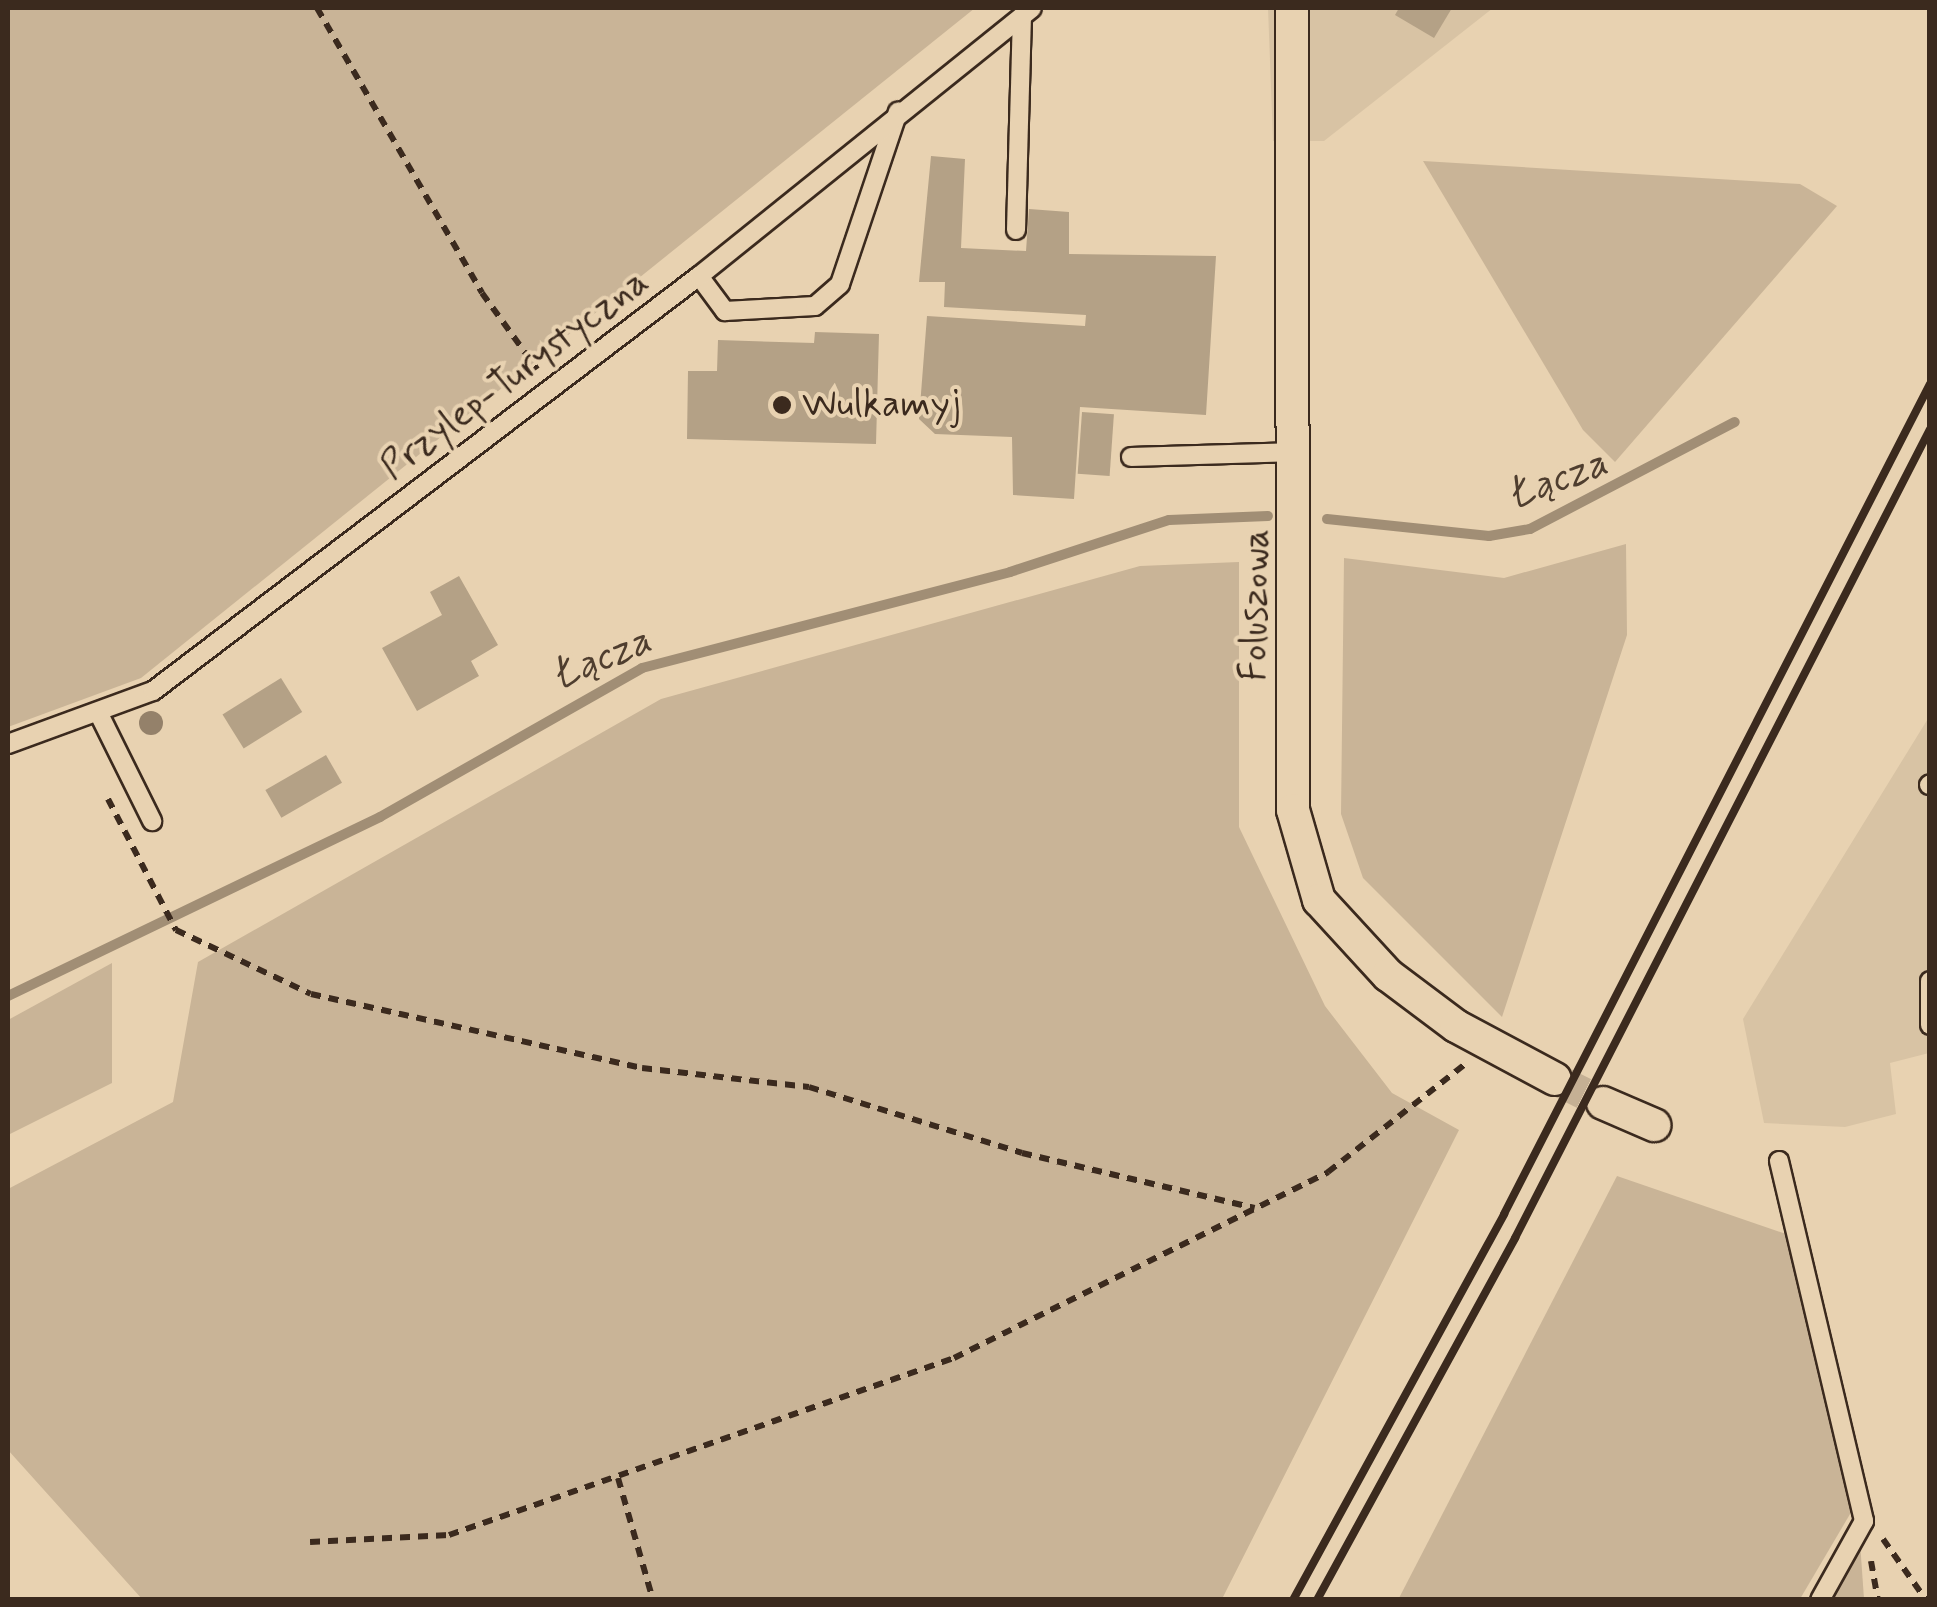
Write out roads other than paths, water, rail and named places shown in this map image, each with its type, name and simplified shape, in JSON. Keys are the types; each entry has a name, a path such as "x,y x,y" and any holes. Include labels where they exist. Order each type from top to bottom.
{"street":[{"name":"Foluszowa","path":"1292,8 1298,452 1293,810 1319,900 1388,975 1490,1044 1556,1079"},
{"path":"1603,1103 1654,1125"}],"lane":[{"path":"1016,230 1027,12"},
{"name":"Przylep-Turystyczna","path":"8,744 154,692 699,276 1027,12"},
{"path":"699,276 725,311 815,306 840,284 898,112"},
{"path":"1131,456 1298,452"},
{"path":"98,712 152,822"},
{"path":"1930,981 1930,1025"},
{"path":"1779,1161 1864,1520 1820,1600"}],"waterway":[{"name":"Łącza","path":"1327,519 1489,536 1530,529 1735,422"},
{"name":"Łącza","path":"8,996 380,817 642,668 1010,572 1169,520 1268,516"}],"tunnel":[{"path":"1555,1079 1603,1103"}],"railway":[{"path":"1293,1600 1504,1214 1930,384"},
{"path":"1317,1600 1515,1238 1930,429"}],"place":[{"name":"Wulkamyj","path":"782,405"}]}
